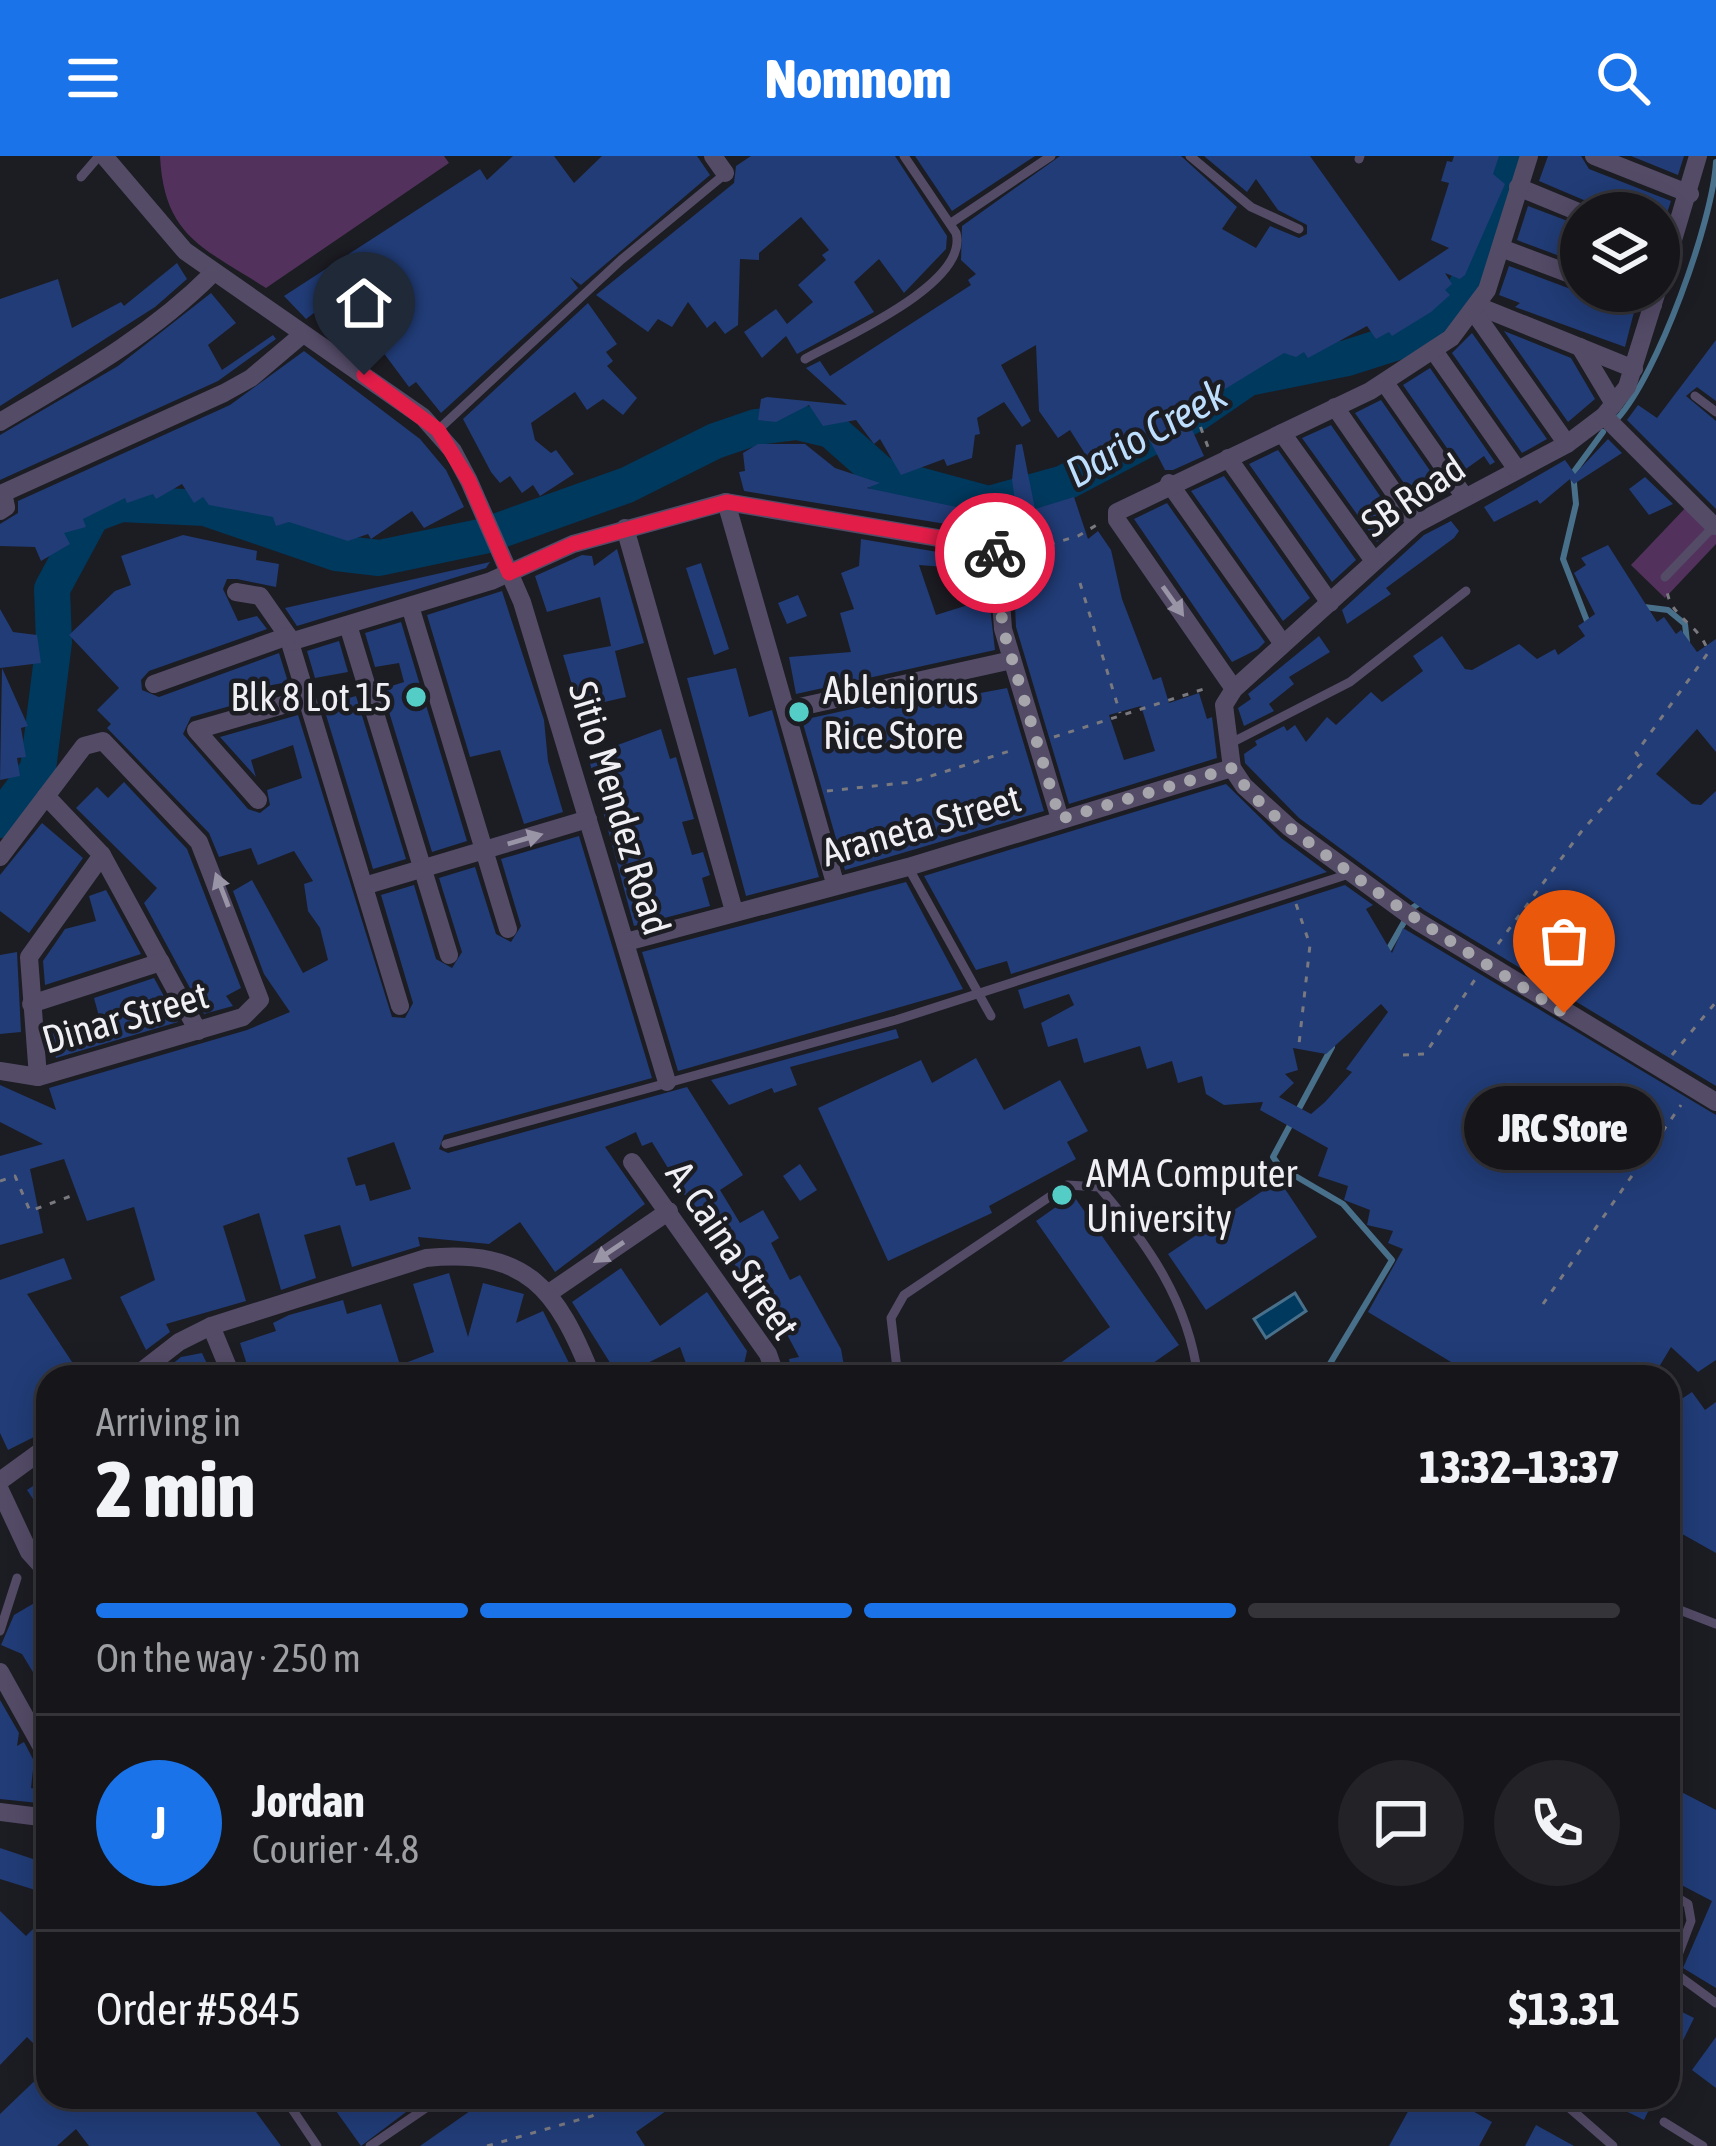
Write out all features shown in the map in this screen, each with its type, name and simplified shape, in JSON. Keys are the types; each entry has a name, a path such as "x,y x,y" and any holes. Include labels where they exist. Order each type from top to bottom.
{"street":[{"path":"102,156 160,225 212,274 438,430"},
{"path":"1528,156 1501,248 1476,309 1434,351 1384,383 1169,483 1117,512 1117,520 1232,685 1224,705 1226,745 1232,768 1244,786 1290,828 1398,909 1716,1102"},
{"path":"1594,156 1690,194"},
{"name":"SB Road","path":"1680,216 1698,156"},
{"path":"1518,187 1560,204"},
{"path":"1501,248 1560,270"},
{"path":"0,422 71,383 154,327 212,274"},
{"path":"1476,309 1634,368"},
{"path":"1476,309 1568,444"},
{"name":"SB Road","path":"1232,685 1416,524 1568,444 1609,410 1634,368 1651,312"},
{"path":"0,511 6,507 3,493 224,393 303,334"},
{"path":"1579,346 1609,410 1714,526"},
{"path":"1434,351 1516,468"},
{"path":"1384,383 1464,496"},
{"path":"1335,406 1416,524"},
{"name":"Sitio Mendez Road","path":"438,430 485,517 535,638 667,1082"},
{"path":"1282,433 1374,560"},
{"path":"1228,458 1330,602"},
{"path":"1169,483 1283,644"},
{"path":"727,502 835,883"},
{"path":"154,684 289,639 410,606 505,564 727,502 996,554 999,602 1012,660 1060,819"},
{"path":"625,528 734,911"},
{"path":"236,592 260,596 289,639 400,1006"},
{"path":"410,606 508,929"},
{"path":"348,625 449,955"},
{"path":"786,710 1012,660"},
{"path":"258,800 196,730 307,698"},
{"name":"Dinar Street","path":"0,1071 38,1077 243,1017 260,1000 200,842 104,741 84,746 46,796"},
{"name":"Araneta Street","path":"626,942 835,883 908,868 1232,768"},
{"path":"0,856 46,796 102,855 198,1031"},
{"path":"364,886 588,819"},
{"path":"38,1077 29,957 102,855"},
{"path":"31,1004 161,962"},
{"name":"A. Caina Street","path":"632,1162 772,1365"},
{"path":"550,1293 669,1211"},
{"path":"149,1365 179,1342 211,1326 426,1258 458,1255 514,1266 550,1293 586,1365"},
{"path":"211,1326 227,1365"},
{"path":"36,1456 0,1485 36,1560"},
{"path":"0,1672 36,1736"},
{"path":"0,1812 36,1816"}],"lane":[{"path":"81,177 102,156"},
{"path":"806,359 880,317 952,266 959,245 951,223 904,156"},
{"path":"951,223 1052,156"},
{"path":"1190,156 1251,207 1299,230"},
{"path":"438,430 719,165"},
{"path":"1695,396 1716,412"},
{"path":"1664,577 1714,526"},
{"path":"1226,745 1350,682 1466,591"},
{"path":"908,868 991,1016"},
{"path":"446,1144 979,992 1350,873"},
{"path":"897,1365 891,1318 904,1295 1067,1185 1082,1182 1099,1187 1168,1279 1194,1343 1197,1365"},
{"path":"0,1631 17,1579"},
{"path":"1680,1610 1716,1624"},
{"path":"1680,1899 1692,1915 1680,1949"},
{"path":"1680,1977 1716,2003"},
{"path":"292,2109 317,2146"},
{"path":"370,2146 424,2109"},
{"path":"1571,2109 1613,2146"},
{"path":"1664,2122 1703,2146"}],"path":[{"path":"1190,398 1201,433"},
{"path":"996,554 1078,536 1117,512"},
{"path":"1403,1054 1425,1054 1520,909 1643,762 1636,753 1708,653 1706,641 1669,607 1664,577"},
{"path":"1080,583 1120,715"},
{"path":"810,794 912,782 1120,715 1232,685"},
{"path":"1292,892 1310,945 1299,1044"},
{"path":"1659,1070 1716,1002"},
{"path":"1543,1304 1693,1089"},
{"path":"0,1181 15,1176 30,1210 70,1196"},
{"path":"487,2146 602,2109"}],"shaded area":[{"path":"160,156 444,156 449,163 266,288 206,250 179,223 163,183"},
{"path":"1691,502 1716,526 1716,544 1665,598 1631,565"}],"water":[{"path":"1295,1293 1306,1311 1266,1338 1254,1319"}],"building":[{"path":"513,156 554,156 574,183 602,156 697,156 710,175 581,285 570,277 578,288 441,413 416,382 409,387 371,336 360,344 335,307 331,310 327,303 306,319 284,296 480,169 487,180"},
{"path":"751,156 895,156 947,236 946,249 904,293 879,259 854,282 874,312 797,354 786,336 762,358 744,332 776,309 787,324 813,302 798,285 826,260 822,255 829,250 801,217 759,253 759,260 740,259 738,325 725,334 715,321 707,328 688,302 672,327 658,319 648,332 596,295 734,183 736,166"},
{"path":"915,156 1035,156 952,211"},
{"path":"1060,156 1181,156 1237,207 1222,229 1256,248 1270,226 1299,238 1307,234 1307,225 1278,210 1256,179 1247,192 1204,156 1310,156 1399,281 1449,248 1431,240 1449,183 1441,181 1447,161 1452,162 1454,156 1499,156 1493,174 1505,184 1465,275 1460,279 1445,273 1452,284 1445,290 1450,295 1431,312 1392,336 1389,332 1376,339 1367,326 1308,358 1304,352 1296,357 1284,353 1225,389 1223,385 1184,412 1204,456 1173,470 1165,470 1146,433 1117,453 1105,450 1089,460 1070,430 1058,438 1039,411 1036,345 1001,365 1031,421 1022,427 1004,402 977,418 980,434 975,435 972,458 947,466 944,459 901,475 880,439 874,444 856,420 823,426 809,405 776,422 758,420 761,399 767,397 847,405 806,368 820,361 830,376 971,285 968,280 976,274 961,260 962,226"},
{"path":"1548,156 1581,156 1589,169 1648,192 1565,192 1539,181"},
{"path":"1631,156 1684,156 1678,175"},
{"path":"1528,206 1560,218 1560,256 1517,240"},
{"path":"177,263 187,279 155,307 0,406 0,299 58,279 72,328 121,302 124,306"},
{"path":"1509,266 1560,285 1560,312 1634,312 1625,347 1515,307 1520,303 1499,295"},
{"path":"211,293 236,323 208,345 222,370 273,335 276,339 218,381 0,480 0,435 118,366"},
{"path":"588,303 617,344 606,352 613,361 607,366 637,398 623,415 603,399 587,410 575,392 531,423 535,440 551,453 556,450 574,474 540,496 533,485 522,493 510,476 500,483 491,472 463,419"},
{"path":"1504,331 1571,358 1595,399 1568,422"},
{"path":"1472,333 1547,439 1522,453 1452,353"},
{"path":"1716,340 1716,401 1697,387 1686,396 1716,421 1716,509 1627,420 1638,405 1657,418"},
{"path":"304,351 420,439 446,470 464,507 424,528 412,511 371,539 368,534 348,541 289,522 276,526 273,517 209,505 203,497 194,503 182,484 156,499 153,494 127,503 125,498 83,519 86,527 64,533 70,544 41,561 35,547 0,546 0,524 18,513 18,501 230,405"},
{"path":"1430,368 1495,462 1490,465 1484,456 1463,471 1403,385"},
{"path":"1381,400 1442,488 1420,506 1355,413"},
{"path":"1331,425 1398,522 1377,542 1302,438"},
{"path":"1608,439 1622,453 1574,484 1570,479 1540,504 1537,500 1494,522 1484,507 1565,460 1575,474"},
{"path":"758,444 805,444 835,468 880,483 867,488 994,515 995,510 1017,514 1012,480 1016,445 1022,444 1035,509 1074,497 1088,539 1098,531 1111,550 1122,599 1153,680 1161,677 1169,703 1199,693 1207,719 1212,717 1217,758 1069,804 1016,627 1014,586 1037,579 1028,543 1022,545 1019,536 744,491 739,472 745,471 743,453","holes":["1141,706 1155,751 1124,760 1109,715"]},
{"path":"1278,450 1356,560 1332,582 1249,464"},
{"path":"1224,476 1310,598 1283,621 1191,491"},
{"path":"1645,477 1673,504 1649,515 1629,489"},
{"path":"1167,503 1265,642 1258,649 1232,662 1134,519"},
{"path":"1451,521 1459,531 1454,538 1386,588 1391,594 1347,624 1342,610 1424,535"},
{"path":"183,535 257,551 256,560 279,564 276,587 227,579 223,589 238,621 257,616 267,629 149,671 141,680 142,690 159,697 279,653 288,682 267,686 269,695 191,717 183,734 248,809 260,813 270,805 267,790 302,778 293,745 251,760 256,777 220,737 298,715 392,1017 405,1018 413,1003 381,895 414,885 436,959 452,968 462,952 439,878 475,867 496,934 511,942 521,926 501,859 579,836 652,1078 444,1135 439,1149 448,1153 687,1087 743,1175 720,1190 740,1223 763,1210 779,1238 771,1243 790,1280 800,1275 841,1349 844,1365 790,1365 789,1359 799,1357 781,1323 777,1326 760,1292 754,1295 716,1235 711,1238 652,1142 642,1146 636,1132 605,1147 645,1204 555,1272 520,1222 489,1244 418,1237 420,1246 352,1267 340,1225 304,1235 316,1278 281,1290 259,1213 223,1226 246,1301 166,1324 170,1332 146,1350 120,1297 155,1280 134,1207 87,1221 64,1159 30,1169 43,1233 0,1245 0,1156 43,1144 0,1122 0,1085 56,1110 49,1088 247,1030 290,1012 264,974 233,891 252,880 303,973 328,960 320,928 308,911 304,884 313,881 294,851 258,865 251,848 219,857 209,833 107,728 111,724 97,710 119,688 69,635 115,591 131,585 121,556","holes":["394,1142 411,1189 370,1201 365,1184 356,1186 347,1158"]},
{"path":"861,539 979,559 985,564 995,650 796,694 789,657 851,652 840,613 854,609 841,573 859,566","holes":["919,565 958,568 968,605 936,615"]},
{"path":"1608,545 1657,622 1664,617 1697,652 1716,639 1716,752 1697,729 1656,774 1692,804 1701,805 1716,791 1716,1086 1424,910 1299,818 1245,763 1244,754 1257,745 1255,741 1284,726 1287,731 1295,725 1306,742 1327,717 1336,725 1371,692 1382,702 1423,671 1413,656 1442,636 1465,669 1472,670 1519,644 1537,659 1555,649 1558,655 1585,636 1578,626 1595,614 1574,573 1586,565 1581,558"},
{"path":"617,549 644,643 615,651 626,697 579,708 563,655 611,646 600,597 547,612 535,576 582,555 592,556 594,566"},
{"path":"490,562 486,568 297,626 285,608"},
{"path":"701,563 729,649 714,655 686,568"},
{"path":"502,591 544,720 548,761 563,812 524,824 500,750 470,757 427,615"},
{"path":"798,595 807,616 787,624 778,603"},
{"path":"0,609 13,632 37,635 41,663 0,668"},
{"path":"401,622 467,841 432,852 382,689 404,682 399,663 375,667 365,633"},
{"path":"1319,636 1330,652 1289,677 1294,684 1269,704 1274,711 1244,726 1238,708 1251,699 1248,694"},
{"path":"339,641 348,672 315,678 307,651"},
{"path":"2,668 28,726 21,728 26,757 17,758 20,776 0,780"},
{"path":"736,668 749,717 772,710 819,877 746,896 687,678"},
{"path":"1007,688 1044,811 845,870 802,720 893,700 895,709"},
{"path":"356,696 406,859 373,869 323,705"},
{"path":"661,729 670,759 676,757 694,819 682,822 692,855 703,852 710,875 702,878 710,906 634,926 588,756"},
{"path":"124,782 187,849 241,988 226,996 233,1006 204,1014 144,903 157,888 76,808 97,787 108,798"},
{"path":"1226,784 1281,838 1327,872 1011,974 1007,961 976,970 924,876"},
{"path":"42,823 83,858 29,933 0,911 0,875"},
{"path":"906,882 963,989 678,1071 642,952"},
{"path":"1345,885 1373,905 1366,909 1392,953 1403,928 1716,1115 1716,1360 1698,1372 1671,1347 1660,1365 1456,1365 1368,1312 1403,1249 1388,1243 1393,1231 1367,1225 1370,1210 1344,1200 1348,1186 1318,1176 1328,1148 1260,1110 1263,1102 1224,1105 1206,1094 1202,1076 1178,1083 1172,1061 1147,1069 1140,1046 1084,1063 1077,1038 1048,1047 1041,1023 1074,1005 1069,994 1024,1009 1018,990","holes":["1381,1004 1388,1012 1346,1069 1352,1072 1311,1114 1279,1097 1294,1083 1285,1074 1298,1070 1293,1048 1326,1054"]},
{"path":"106,890 141,954 45,985 43,961 65,929 96,921 89,896"},
{"path":"17,952 21,1032 0,1034 0,955"},
{"path":"154,978 178,1022 56,1058 49,1034 100,1020 94,998"},
{"path":"896,1029 899,1038 790,1067 797,1085 774,1093 772,1088 729,1105 711,1080"},
{"path":"976,1058 1004,1110 1060,1080 1088,1131 1067,1142 1076,1159 989,1206 992,1213 888,1261 818,1108 921,1060 932,1083"},
{"path":"800,1164 817,1190 800,1201 783,1176"},
{"path":"1279,1180 1317,1237 1206,1310 1168,1254"},
{"path":"1073,1195 1179,1345 1150,1365 1058,1365 1110,1327 1036,1221"},
{"path":"64,1258 72,1279 27,1294 74,1365 36,1365 36,1436 8,1450 0,1433 0,1280"},
{"path":"621,1268 660,1326 707,1292 747,1351 744,1365 687,1365 680,1347 643,1365 611,1365 572,1302"},
{"path":"449,1273 468,1337 483,1283 524,1294 516,1323 543,1311 570,1365 400,1365 434,1352 413,1284"},
{"path":"343,1300 347,1314 381,1304 400,1365 247,1365 240,1343 276,1331 273,1323 289,1315"},
{"path":"202,1353 208,1365 171,1365 181,1357"},
{"path":"1692,1392 1705,1410 1716,1402 1716,1553 1680,1533 1680,1400"},
{"path":"36,1602 36,1677 22,1654 1,1645 14,1615"},
{"path":"0,1700 19,1733 17,1746 24,1742 34,1761 31,1788 36,1789 36,1803 0,1799"},
{"path":"1680,1791 1716,1810 1716,1988 1683,1968 1712,1901 1680,1884"},
{"path":"0,1848 36,1860 36,1890 0,1879"},
{"path":"0,1911 26,1936 36,1926 36,2046 27,2037 0,2065"},
{"path":"1680,2011 1694,2018 1680,2047"},
{"path":"1716,2037 1716,2088 1692,2070"},
{"path":"36,2080 36,2109 254,2109 281,2146 89,2146 76,2129 57,2146 0,2146 0,2114"},
{"path":"335,2109 410,2109 361,2146"},
{"path":"473,2109 669,2109 636,2132 645,2146 420,2146"},
{"path":"1409,2109 1469,2109 1492,2122 1479,2146 1389,2146"},
{"path":"1622,2109 1649,2109 1644,2120"},
{"path":"1536,2125 1574,2146 1525,2146"}],"waterway":[{"name":"Dario Creek","path":"0,820 38,769 54,642 52,589 92,515 121,504 205,508 336,553 379,558 484,536 627,485 715,441 756,427 797,422 831,430 882,475 989,504 1064,483 1197,413 1248,378 1347,358 1422,334 1451,311 1487,253 1514,156"},
{"path":"1617,419 1649,369 1680,296 1705,221 1716,162"},
{"path":"1594,622 1587,621 1563,559 1576,504 1573,473 1603,432"},
{"path":"1644,607 1668,610 1685,624 1687,642"},
{"path":"1387,952 1412,908 1423,901"},
{"path":"1329,1365 1392,1260 1343,1204 1280,1167 1273,1157 1332,1047"}],"way so far":[{"path":"995,553 1003,629 1060,819 1232,768 1244,786 1290,828 1398,909 1564,1013"}],"place":[{"name":"Blk 8 Lot 15","path":"416,697"},
{"name":"Ablenjorus Rice Store","path":"799,712"},
{"name":"JRC Store","path":"1564,1013"},
{"name":"AMA Computer University","path":"1062,1195"}],"route":[{"path":"364,375 438,430 469,481 509,573 573,544 727,502 986,546 995,553"}]}
